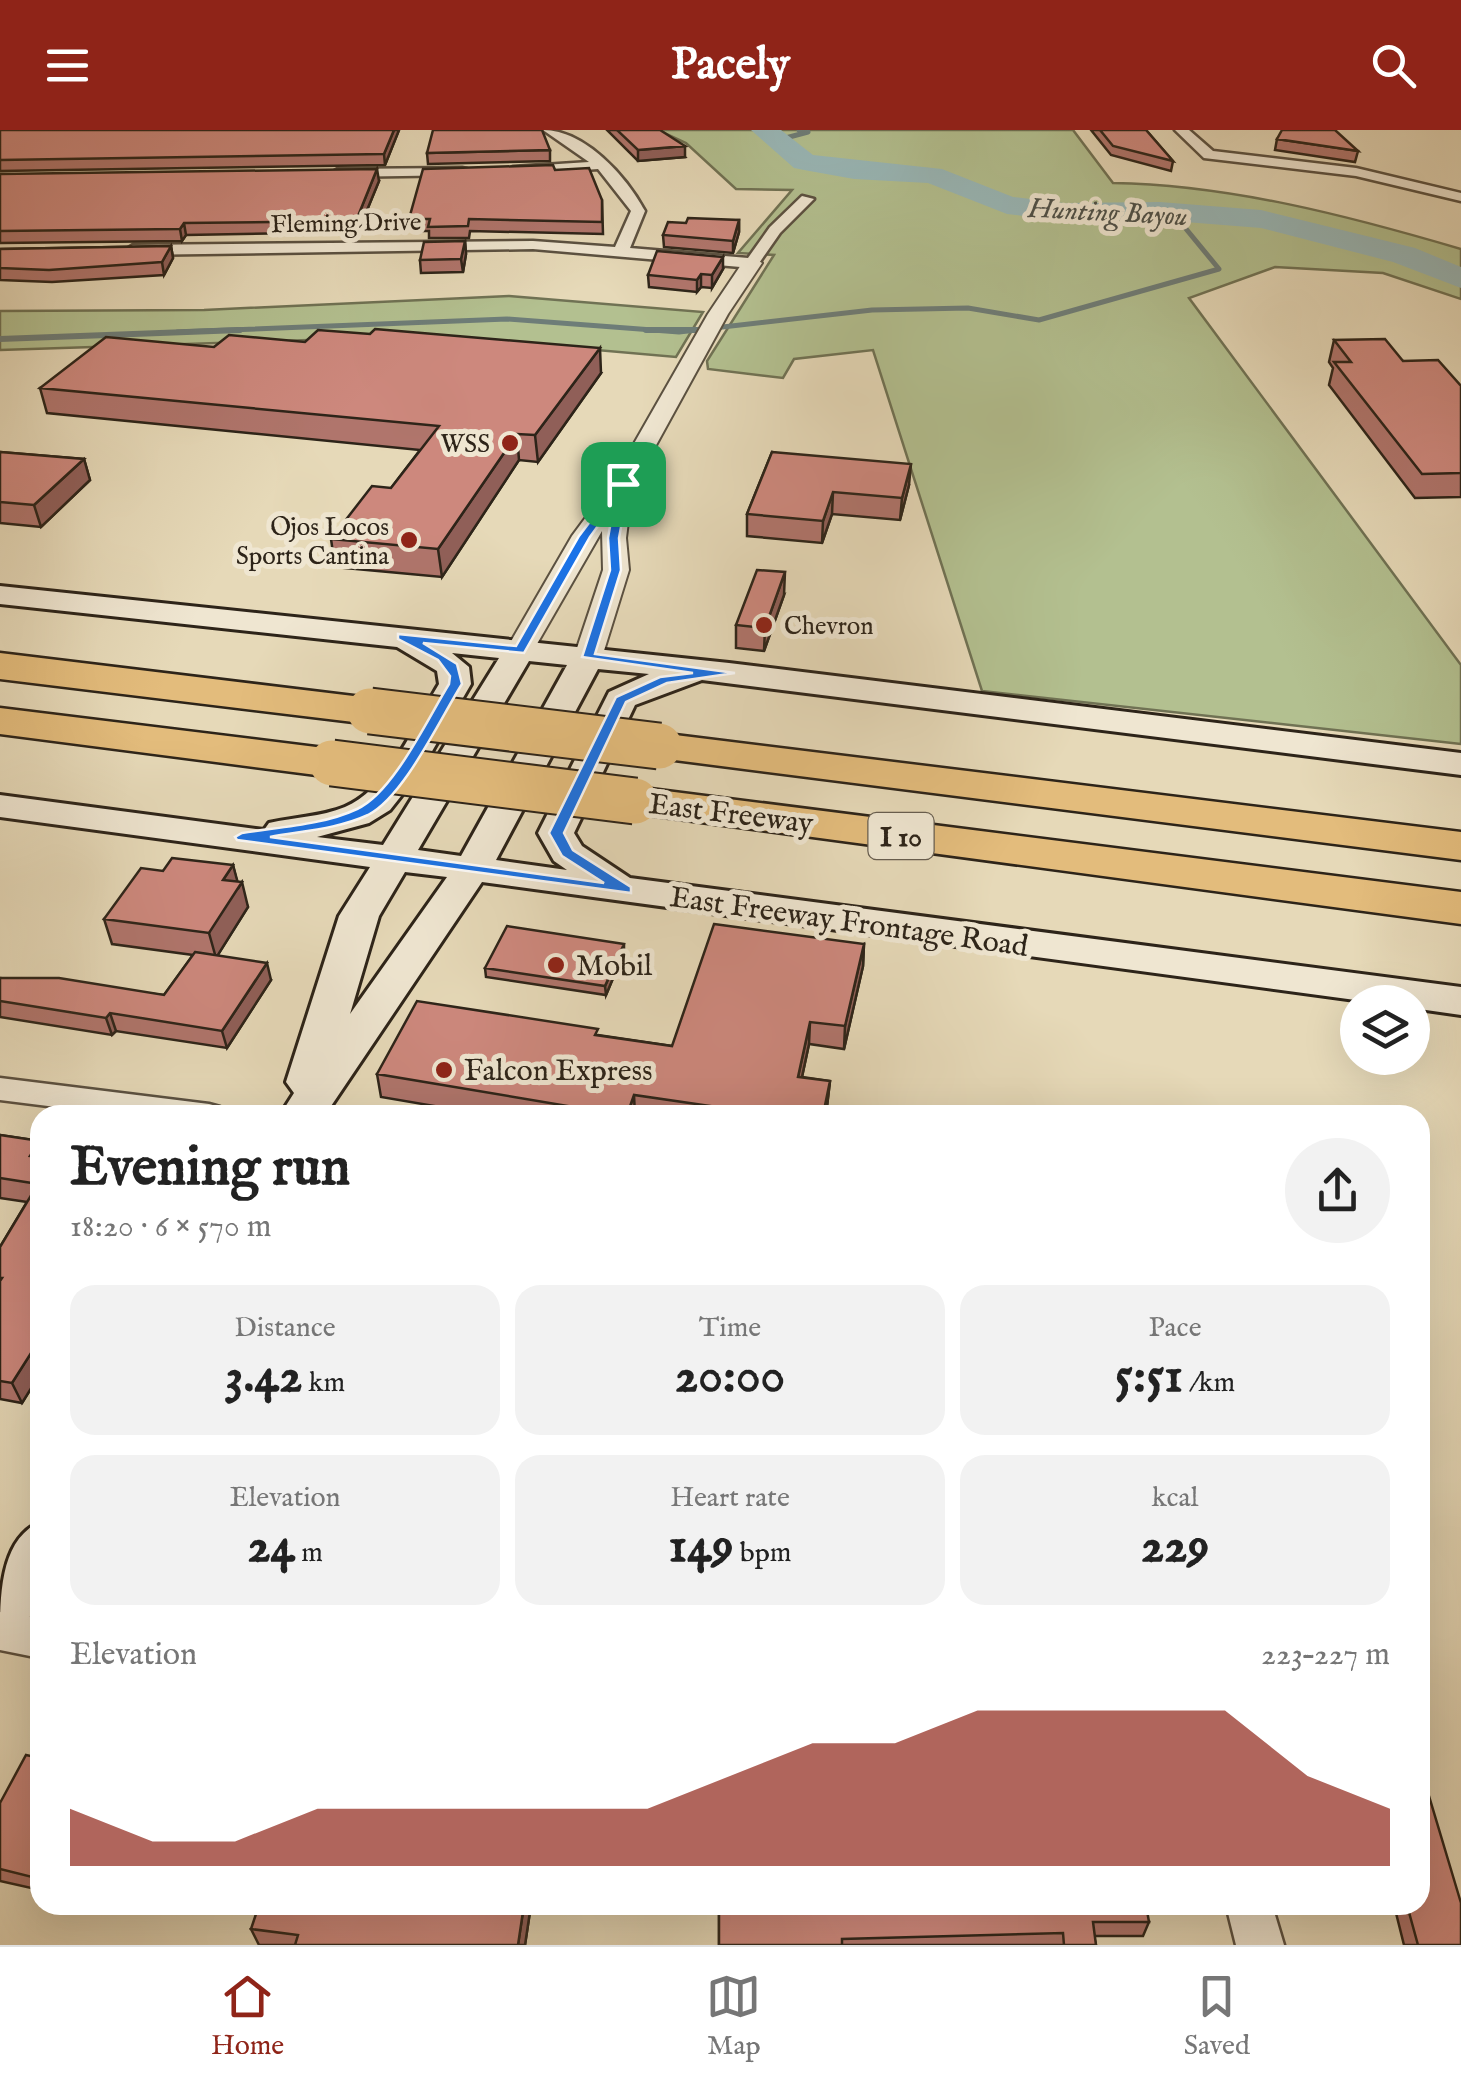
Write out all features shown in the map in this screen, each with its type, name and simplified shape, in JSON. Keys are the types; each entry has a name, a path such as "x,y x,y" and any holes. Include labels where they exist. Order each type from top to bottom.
{"highway":[{"name":"East Freeway","path":"0,666 1461,846"},
{"name":"East Freeway","path":"0,721 1461,908"},
{"path":"1092,801 1461,828"},
{"path":"1168,870 1461,926"}],"main road":[{"path":"0,594 729,673 1461,764"},
{"path":"242,837 337,822 366,811 385,796 455,684 456,676 453,666 442,658 402,637"},
{"path":"303,1105 360,916 520,650"},
{"path":"307,1105 472,869 588,657"},
{"path":"626,890 567,853 556,833 621,699 665,679 729,673"},
{"name":"East Freeway Frontage Road","path":"0,806 1461,1001"},
{"path":"0,1612 30,1562"}],"street":[{"path":"549,130 583,149 626,187 638,211 621,252"},
{"path":"1181,130 1209,154 1356,172 1456,193"},
{"path":"492,171 600,164"},
{"path":"315,174 473,172"},
{"path":"520,650 585,536 623,484 718,314 775,230 807,198"},
{"name":"Fleming Drive","path":"118,250 533,245 752,263"},
{"path":"588,657 616,570 614,538 623,484"},
{"path":"0,1089 128,1105"},
{"path":"0,1631 30,1636"},
{"path":"1252,1915 1260,1945"}],"green space":[{"path":"658,130 1073,130 1113,183 1245,196 1333,214 1461,249 1461,299 1383,273 1275,267 1189,298 1461,665 1461,744 982,691 873,350 794,359 783,378 708,369 707,361 774,255 738,253 792,190 736,189 686,143"},
{"path":"509,296 703,312 676,357 436,336 0,350 0,311 204,310"}],"building":[{"path":"0,130 394,130 384,154 0,160"},
{"path":"433,130 542,130 550,150 427,153"},
{"path":"617,130 660,130 685,146 638,150"},
{"path":"1100,130 1146,130 1173,161 1113,146"},
{"path":"1282,130 1335,130 1358,151 1277,139"},
{"path":"553,165 555,170 589,168 602,200 602,222 469,219 468,226 428,227 430,219 409,219 423,169"},
{"path":"377,169 356,221 184,223 180,229 0,231 0,174"},
{"path":"688,218 739,220 733,241 663,235 668,222 686,223"},
{"path":"465,241 461,259 420,260 424,242"},
{"path":"171,246 162,262 49,270 0,268 0,249"},
{"path":"657,251 723,257 712,275 701,274 697,280 648,275"},
{"path":"375,329 600,348 535,435 517,434 438,549 331,539 372,486 391,488 439,426 40,388 106,337 214,347 229,335 305,342 318,330 370,334"},
{"path":"1385,339 1403,361 1438,360 1461,386 1461,473 1422,474 1334,362 1351,362 1334,340"},
{"path":"0,452 84,459 34,505 0,502"},
{"path":"772,452 911,464 902,498 833,492 823,521 747,514"},
{"path":"757,570 785,572 765,628 736,625"},
{"path":"172,858 233,865 223,880 242,882 209,933 104,919 141,868 163,871"},
{"path":"714,924 864,944 845,1026 810,1022 798,1077 830,1081 825,1105 703,1105 634,1095 630,1105 561,1105 377,1074 417,1001 598,1029 595,1035 672,1046"},
{"name":"Mobil","path":"507,926 624,944 605,986 485,968"},
{"path":"195,952 267,963 222,1031 0,1001 0,978 59,978 164,995"},
{"path":"0,1135 30,1140 30,1183 0,1178"},
{"path":"30,1197 30,1355 12,1383 0,1381 0,1247"},
{"path":"26,1755 30,1756 30,1876 0,1869 0,1803"},
{"path":"1430,1799 1461,1903 1461,1945 1418,1945 1410,1915 1430,1915"},
{"path":"256,1915 522,1915 518,1945 295,1945 298,1935 251,1929"},
{"path":"719,1915 1148,1915 1149,1922 1093,1922 1096,1945 1064,1945 1063,1933 842,1939 842,1945 719,1945"}],"waterway":[{"name":"Hunting Bayou","path":"764,130 804,162 854,171 932,175 1007,205 1064,212 1160,211 1261,219 1404,255 1461,278"},
{"path":"778,140 808,132 799,130"},
{"path":"697,330 872,310 968,308 1039,320 1219,269 1182,224 1196,214"},
{"path":"177,332 507,319 653,330"},
{"path":"0,339 240,330"},
{"path":"646,330 653,330"},
{"path":"653,330 697,330"},
{"path":"653,330 697,330"},
{"path":"697,330 701,330"}],"place":[{"name":"WSS","path":"510,443"},
{"name":"Ojos Locos Sports Cantina","path":"409,540"},
{"name":"Chevron","path":"764,625"},
{"name":"Mobil","path":"556,965"},
{"name":"Falcon Express","path":"444,1070"}],"route":[{"path":"623,484 614,538 616,570 588,657 729,673 665,679 621,699 556,833 567,853 626,890 242,837 337,822 366,811 385,796 455,684 456,676 453,666 442,658 402,637 520,650 585,536 623,484"}]}
